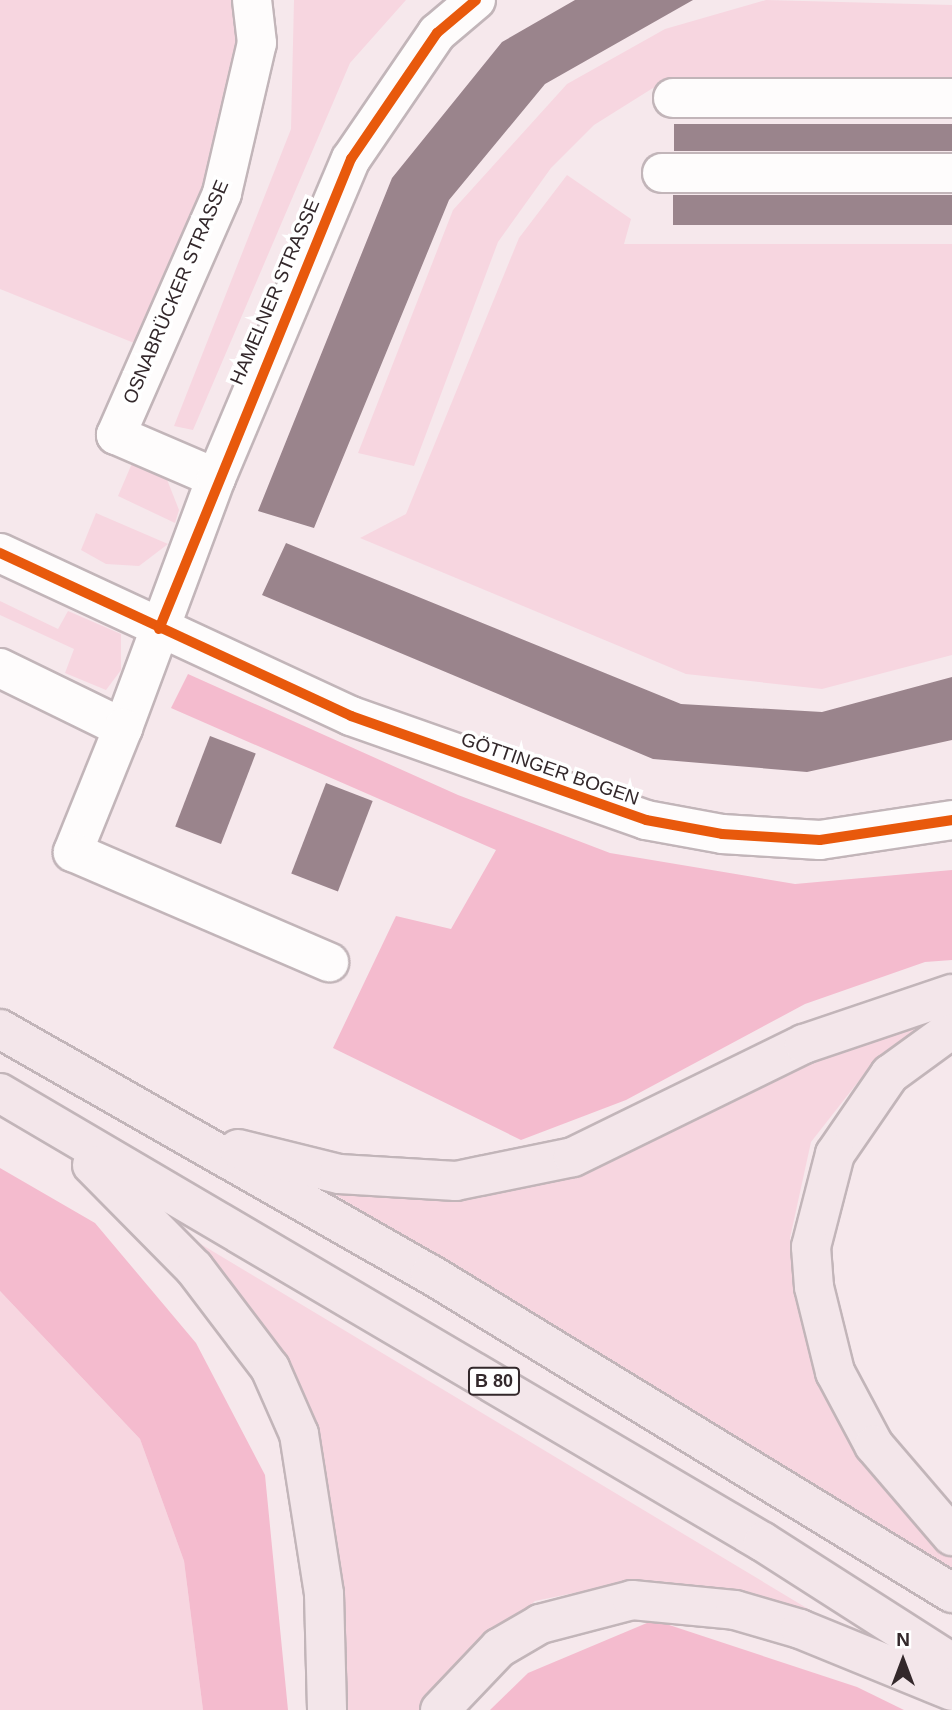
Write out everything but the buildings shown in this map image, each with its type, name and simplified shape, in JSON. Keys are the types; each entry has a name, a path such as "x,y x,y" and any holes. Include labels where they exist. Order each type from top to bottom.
{"highway":[{"path":"182,1133 339,1174 456,1181 573,1157 804,1044 952,995"},
{"path":"0,1029 430,1274 952,1593"},
{"path":"952,1029 890,1074 835,1154 811,1247 814,1287 835,1371 874,1445 952,1536"},
{"path":"15,1102 164,1232 270,1368 299,1434 311,1486 324,1594 327,1710"},
{"name":"B 80","path":"15,1102 763,1542 952,1663"},
{"path":"440,1710 499,1648 540,1624 632,1600 735,1610 774,1621 952,1691"}],"street":[{"name":"OSNABRÜCKER STRASSE","path":"216,478 116,435 222,193 257,43 252,0"},
{"name":"HAMELNER STRASSE","path":"329,962 73,852 123,728 216,478 351,159 437,33 475,0"},
{"path":"673,98 952,98"},
{"path":"662,173 952,173"},
{"name":"GÖTTINGER BOGEN","path":"0,553 351,716 646,820 722,834 820,841 952,820"},
{"path":"0,668 123,728"}],"shaded area":[{"path":"0,0 251,0 256,50 149,349 0,289"},
{"path":"294,0 406,0 350,63 193,430 174,426 291,129"},
{"path":"766,0 952,5 952,80 653,88 594,125 551,168 498,242 414,466 358,453 453,210 567,84 665,29"},
{"path":"567,175 631,219 624,244 952,244 952,655 822,689 686,674 360,538 406,514 519,238"},
{"path":"133,461 166,477 179,510 175,523 118,496"},
{"path":"96,513 168,544 139,566 106,564 81,550"},
{"path":"0,601 58,629 68,611 121,634 121,670 106,690 65,673 74,649 0,615"},
{"path":"188,674 458,795 610,853 795,884 952,870 952,960 925,962 805,1004 626,1100 521,1140 333,1048 396,916 451,929 496,850 171,708"},
{"path":"945,1014 865,1073 811,1142 790,1238 802,1319 899,1498 952,1555 952,1574 323,1187 573,1174 803,1064"},
{"path":"0,1168 95,1223 196,1343 265,1475 288,1710 203,1710 184,1561 140,1439 0,1291"},
{"path":"184,1234 860,1640 721,1593 618,1584 535,1601 464,1662 423,1710 343,1710 316,1445 267,1331"},
{"path":"0,1291 140,1439 184,1561 203,1710 0,1710"},
{"path":"654,1620 857,1687 904,1710 490,1710 528,1673"}],"cycle path":[{"path":"159,629 351,159 437,33 476,0"},
{"path":"0,553 351,716 646,820 722,834 820,840 952,820"}]}
